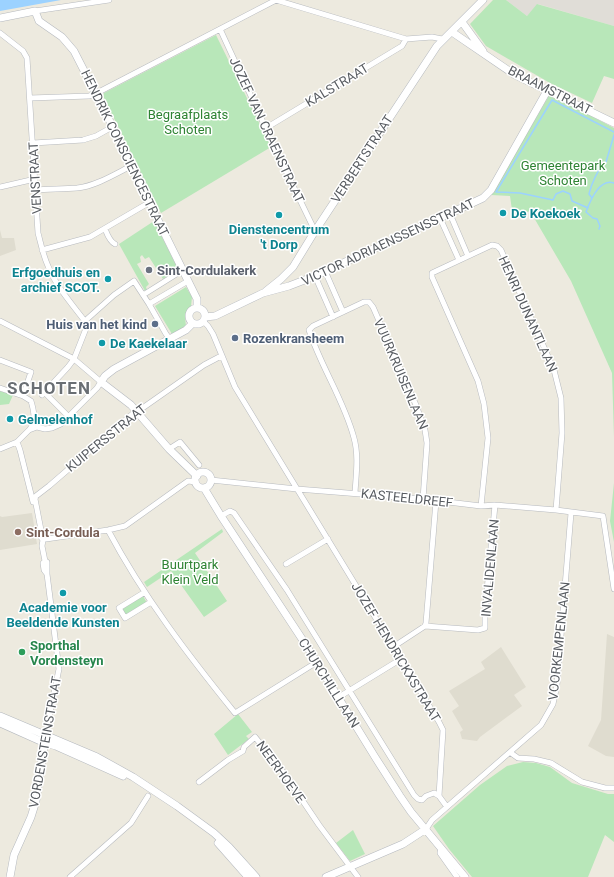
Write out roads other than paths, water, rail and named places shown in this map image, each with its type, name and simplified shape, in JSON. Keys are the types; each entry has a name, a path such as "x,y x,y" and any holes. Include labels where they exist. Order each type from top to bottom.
{"street":[{"path":"0,18 109,0"},
{"path":"30,98 89,96 97,93 276,0 406,39 432,37 442,39"},
{"name":"VERBERTSTRAAT","path":"263,293 292,268 442,39 452,32 483,0"},
{"name":"HENDRIK CONSCIENCESTRAAT","path":"35,12 39,21 62,37 72,47 114,126 197,299 197,308"},
{"name":"BRAAMSTRAAT","path":"462,22 475,44 487,56 515,75 614,123"},
{"name":"JOZEF VAN CRAENSTRAAT","path":"220,29 315,231"},
{"name":"BRAAMSTRAAT","path":"452,32 475,44"},
{"name":"VENSTRAAT","path":"0,33 23,51 26,58 30,98 38,233 42,250 57,283 84,320 86,320"},
{"name":"KALSTRAAT","path":"266,128 402,46 406,39"},
{"name":"VICTOR ADRIAENSSENSSTRAAT","path":"289,286 315,276 483,198 491,190 547,91"},
{"path":"33,143 83,140 96,136 114,126"},
{"path":"35,190 87,186 104,180 132,165"},
{"path":"0,187 35,179"},
{"path":"42,250 90,237 150,202"},
{"path":"450,214 468,256"},
{"path":"440,218 459,260"},
{"path":"105,229 113,243 116,244"},
{"name":"HENRI DUNANTLAAN","path":"481,506 488,438 483,398 478,381 432,277 432,273 492,245 497,246 501,250 554,370 561,398 562,433 556,510"},
{"path":"143,295 183,270"},
{"path":"325,271 343,312"},
{"path":"315,276 333,317"},
{"path":"281,279 289,286"},
{"path":"31,401 51,386 74,359 87,326 86,320 114,295 134,281 170,339"},
{"path":"149,304 188,281"},
{"name":"VERBERTSTRAAT","path":"101,382 105,376 114,370 186,330 193,323 198,324 204,319 215,316 263,293 289,286"},
{"name":"VUURKRUISENLAAN","path":"355,493 357,463 355,439 309,330 313,326 364,302 369,302 416,405 425,430 427,443 423,499"},
{"path":"193,323 189,318 189,313 192,309 197,308 204,312 204,319"},
{"name":"JOZEF HENDRICKXSTRAAT","path":"204,319 235,387 443,730 439,796"},
{"path":"0,321 74,359 131,405 196,479 199,486 204,488 210,484 211,480 209,475 201,472 196,479 188,482 125,526 108,530 150,602 175,638 234,713 317,662"},
{"name":"KUIPERSSTRAAT","path":"108,530 46,539 42,535 35,499 36,496 136,411 204,365 221,356"},
{"path":"0,360 30,372 23,396"},
{"path":"29,430 37,427 45,429 52,428 65,420 97,388 101,382"},
{"path":"0,388 23,396 31,401 34,418 32,426 17,442 0,449"},
{"path":"41,395 65,420"},
{"name":"VORDENSTEINSTRAAT","path":"10,877 14,855 31,817 36,801 45,740 59,669 47,574 44,570 43,563 45,561 42,546 43,540 40,534 31,493 17,442"},
{"path":"169,449 180,442 199,465"},
{"name":"KASTEELDREEF","path":"211,480 297,490 355,493 481,506 495,505 556,510 603,516 614,589"},
{"name":"CHURCHILLLAAN","path":"204,488 221,516 285,611 411,812 465,877"},
{"path":"393,646 425,626 426,623 436,501"},
{"name":"INVALIDENLAAN","path":"425,626 478,630 485,628 495,505"},
{"name":"CHURCHILLLAAN","path":"221,516 230,511 234,513 287,590 414,795 418,799 422,800 426,796 434,793 439,796"},
{"name":"VOORKEMPENLAAN","path":"426,829 432,820 541,726 553,704 557,685 571,513"},
{"path":"286,564 328,539"},
{"path":"145,592 119,608 125,618 150,602"},
{"path":"338,697 401,659"},
{"path":"0,716 56,746 150,788 214,833 256,877"},
{"path":"0,723 45,740"},
{"name":"NEERHOEVE","path":"199,782 228,760 243,751 244,747 255,737 284,773 319,825 350,867"},
{"path":"510,753 518,758 534,758 551,763 582,782 596,786 614,788"},
{"path":"70,877 131,823 148,796"},
{"path":"439,796 447,807"},
{"path":"201,825 248,877"},
{"path":"326,877 403,844 426,829"},
{"name":"CHURCHILLLAAN","path":"441,847 440,853 457,877"},
{"path":"350,867 358,877"}],"water":[{"path":"0,0 61,0 0,11"}],"waterway":[{"path":"588,208 572,201 570,194 563,191 556,194 553,200 520,193 496,192 552,100 614,132"},
{"path":"592,198 589,194 591,186 598,172 606,162 614,135"},
{"path":"599,229 600,226 597,219 593,218 586,212 590,202 600,187 609,182 614,183"}],"place":[{"name":"De Koekoek","path":"503,213"},
{"name":"Dienstencentrum 't Dorp","path":"279,215"},
{"name":"Sint-Cordulakerk","path":"149,270"},
{"name":"Erfgoedhuis en archief SCOT.","path":"108,279"},
{"name":"Huis van het kind","path":"155,324"},
{"name":"Rozenkransheem","path":"235,338"},
{"name":"De Kaekelaar","path":"102,343"},
{"name":"Gelmelenhof","path":"10,419"},
{"name":"Sint-Cordula","path":"18,532"},
{"name":"Academie voor Beeldende Kunsten","path":"63,593"},
{"name":"Sporthal Vordensteyn","path":"22,652"}],"district":[{"name":"SCHOTEN","path":"49,388"}],"park label":[{"name":"Begraafplaats Schoten","path":"188,122"},
{"name":"Gemeentepark Schoten","path":"563,172"},
{"name":"Buurtpark Klein Veld","path":"190,572"}]}
